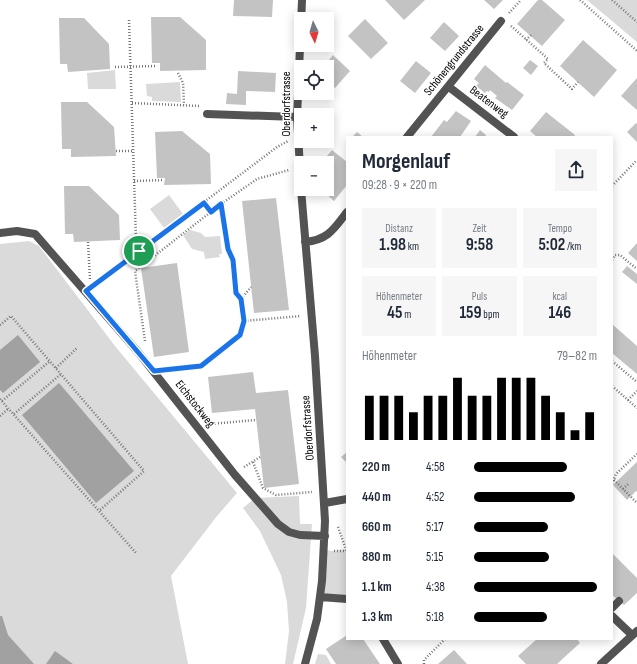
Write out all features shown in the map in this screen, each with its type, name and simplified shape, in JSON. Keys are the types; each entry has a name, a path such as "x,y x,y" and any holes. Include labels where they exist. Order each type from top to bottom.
{"street":[{"name":"Oberdorfstrasse","path":"297,108 302,0"},
{"name":"Schönengrundstrasse","path":"408,136 502,20"},
{"name":"Beatenweg","path":"448,87 513,136"},
{"path":"207,114 294,117"},
{"name":"Oberdorfstrasse","path":"302,196 325,503 325,536 320,597 317,619 305,664"},
{"path":"305,242 324,238 331,233 346,213"},
{"name":"Eichstockweg","path":"0,233 17,231 35,234 154,371 235,475 278,524 288,532 325,536"},
{"path":"325,503 346,499"},
{"path":"320,597 346,599"},
{"path":"613,607 619,601"},
{"path":"601,664 635,633 613,617"},
{"path":"384,640 398,664"}],"path":[{"path":"521,0 502,20 548,59 544,63 572,89 578,82"},
{"path":"580,0 637,51"},
{"path":"612,0 637,22"},
{"path":"129,20 136,240 139,251"},
{"path":"526,40 530,35"},
{"path":"116,67 158,66"},
{"path":"178,73 183,83 184,105"},
{"path":"88,242 90,288 277,147 288,141"},
{"path":"116,151 133,151"},
{"path":"613,185 637,160"},
{"path":"633,164 636,167"},
{"path":"145,345 135,271 221,204 257,179 289,170"},
{"path":"134,181 163,180"},
{"path":"204,203 211,212"},
{"path":"154,371 201,366 240,335 244,321 241,299 236,293 233,260 228,249 221,204"},
{"path":"613,258 614,255 620,255 637,269"},
{"path":"241,299 251,288"},
{"path":"0,325 11,316 144,471 99,511"},
{"path":"244,321 311,316"},
{"path":"56,368 77,348"},
{"path":"50,361 1,400 136,553"},
{"path":"613,362 637,382"},
{"path":"14,414 61,374"},
{"path":"613,387 637,408"},
{"path":"628,400 637,391"},
{"path":"0,416 9,408"},
{"path":"196,426 256,420"},
{"path":"637,454 616,474 614,480 637,503"},
{"path":"244,468 260,457"},
{"path":"253,462 263,488 276,495 315,492"},
{"path":"623,489 629,484"},
{"path":"337,525 346,549"},
{"path":"333,551 346,552"},
{"path":"424,664 424,660 444,640"}],"shaded area":[{"path":"587,0 637,0 637,42"},
{"path":"115,70 116,89 88,89 87,73"},
{"path":"180,82 181,102 152,101 152,97 147,96 146,84"},
{"path":"169,195 183,214 164,228 150,209"},
{"path":"190,230 201,233 205,237 220,236 222,254 219,254 220,257 205,259 204,252 192,249 183,235"},
{"path":"29,241 39,246 115,346 237,493 217,516 171,576 188,664 0,664 0,244"},
{"path":"18,335 40,362 3,393 0,390 0,350"},
{"path":"59,383 134,471 96,503 22,415"},
{"path":"299,496 300,524 312,524 306,608 293,664 285,664 289,631 287,602 281,575 260,531 243,508 255,498"},
{"path":"346,549 346,599 320,597 324,550 333,551"},
{"path":"0,616 2,616 8,635 34,664 0,664"},
{"path":"55,651 73,664 46,664"},
{"path":"318,654 326,655 331,664 315,664"}],"building":[{"path":"234,0 273,0 272,17 233,16"},
{"path":"385,0 425,0 404,20"},
{"path":"484,0 503,0 494,9"},
{"path":"538,0 542,0 565,20 542,46 517,24"},
{"path":"151,17 180,17 206,40 206,70 160,71 160,63 152,63"},
{"path":"59,18 84,18 109,44 110,69 68,72 67,64 60,64"},
{"path":"365,19 388,43 371,59 348,36"},
{"path":"444,22 459,36 445,51 430,38"},
{"path":"583,40 617,70 594,97 560,66"},
{"path":"333,55 350,71 335,88 334,60 329,60"},
{"path":"530,60 538,66 531,75 523,68"},
{"path":"416,61 431,73 415,93 400,81"},
{"path":"485,65 506,83 507,82 524,95 512,110 495,98 497,96 490,90 489,92 487,91 485,93 476,86 479,83 474,79"},
{"path":"238,71 276,73 275,92 246,91 246,105 226,104 227,93 237,94"},
{"path":"637,78 637,110 621,96"},
{"path":"61,102 87,102 114,127 116,156 71,157 71,149 62,149"},
{"path":"456,111 471,121 461,136 432,136 444,120 447,122"},
{"path":"546,112 575,135 536,136 530,131"},
{"path":"636,123 637,124 637,142 627,132"},
{"path":"480,130 486,135 486,136 476,136"},
{"path":"182,131 210,154 211,184 164,185 165,178 157,178 155,132"},
{"path":"357,132 362,136 353,136"},
{"path":"332,150 346,161 346,186 334,201 328,196 334,196 334,156 327,156"},
{"path":"64,186 89,186 119,215 120,240 74,242 73,234 65,234"},
{"path":"276,198 289,310 254,313 242,201"},
{"path":"637,243 637,261 628,253"},
{"path":"177,263 189,352 154,357 141,268"},
{"path":"627,266 637,274 637,284 622,272"},
{"path":"613,325 637,346 637,374 613,354"},
{"path":"253,372 256,393 288,390 299,484 264,488 255,409 212,413 208,377"},
{"path":"346,453 346,462 341,457"},
{"path":"637,462 637,492 636,491 627,500 613,485"},
{"path":"613,554 637,578 637,593 624,605 613,596"},
{"path":"346,636 346,640 364,640 380,664 336,664 326,649"},
{"path":"536,640 578,640 580,643 557,664 526,664 518,656"},
{"path":"454,650 467,664 438,664"}],"route":[{"path":"204,203 211,212 221,204 228,249 233,260 236,293 241,299 244,321 240,335 201,366 154,371 86,291 139,251 204,203"}]}
